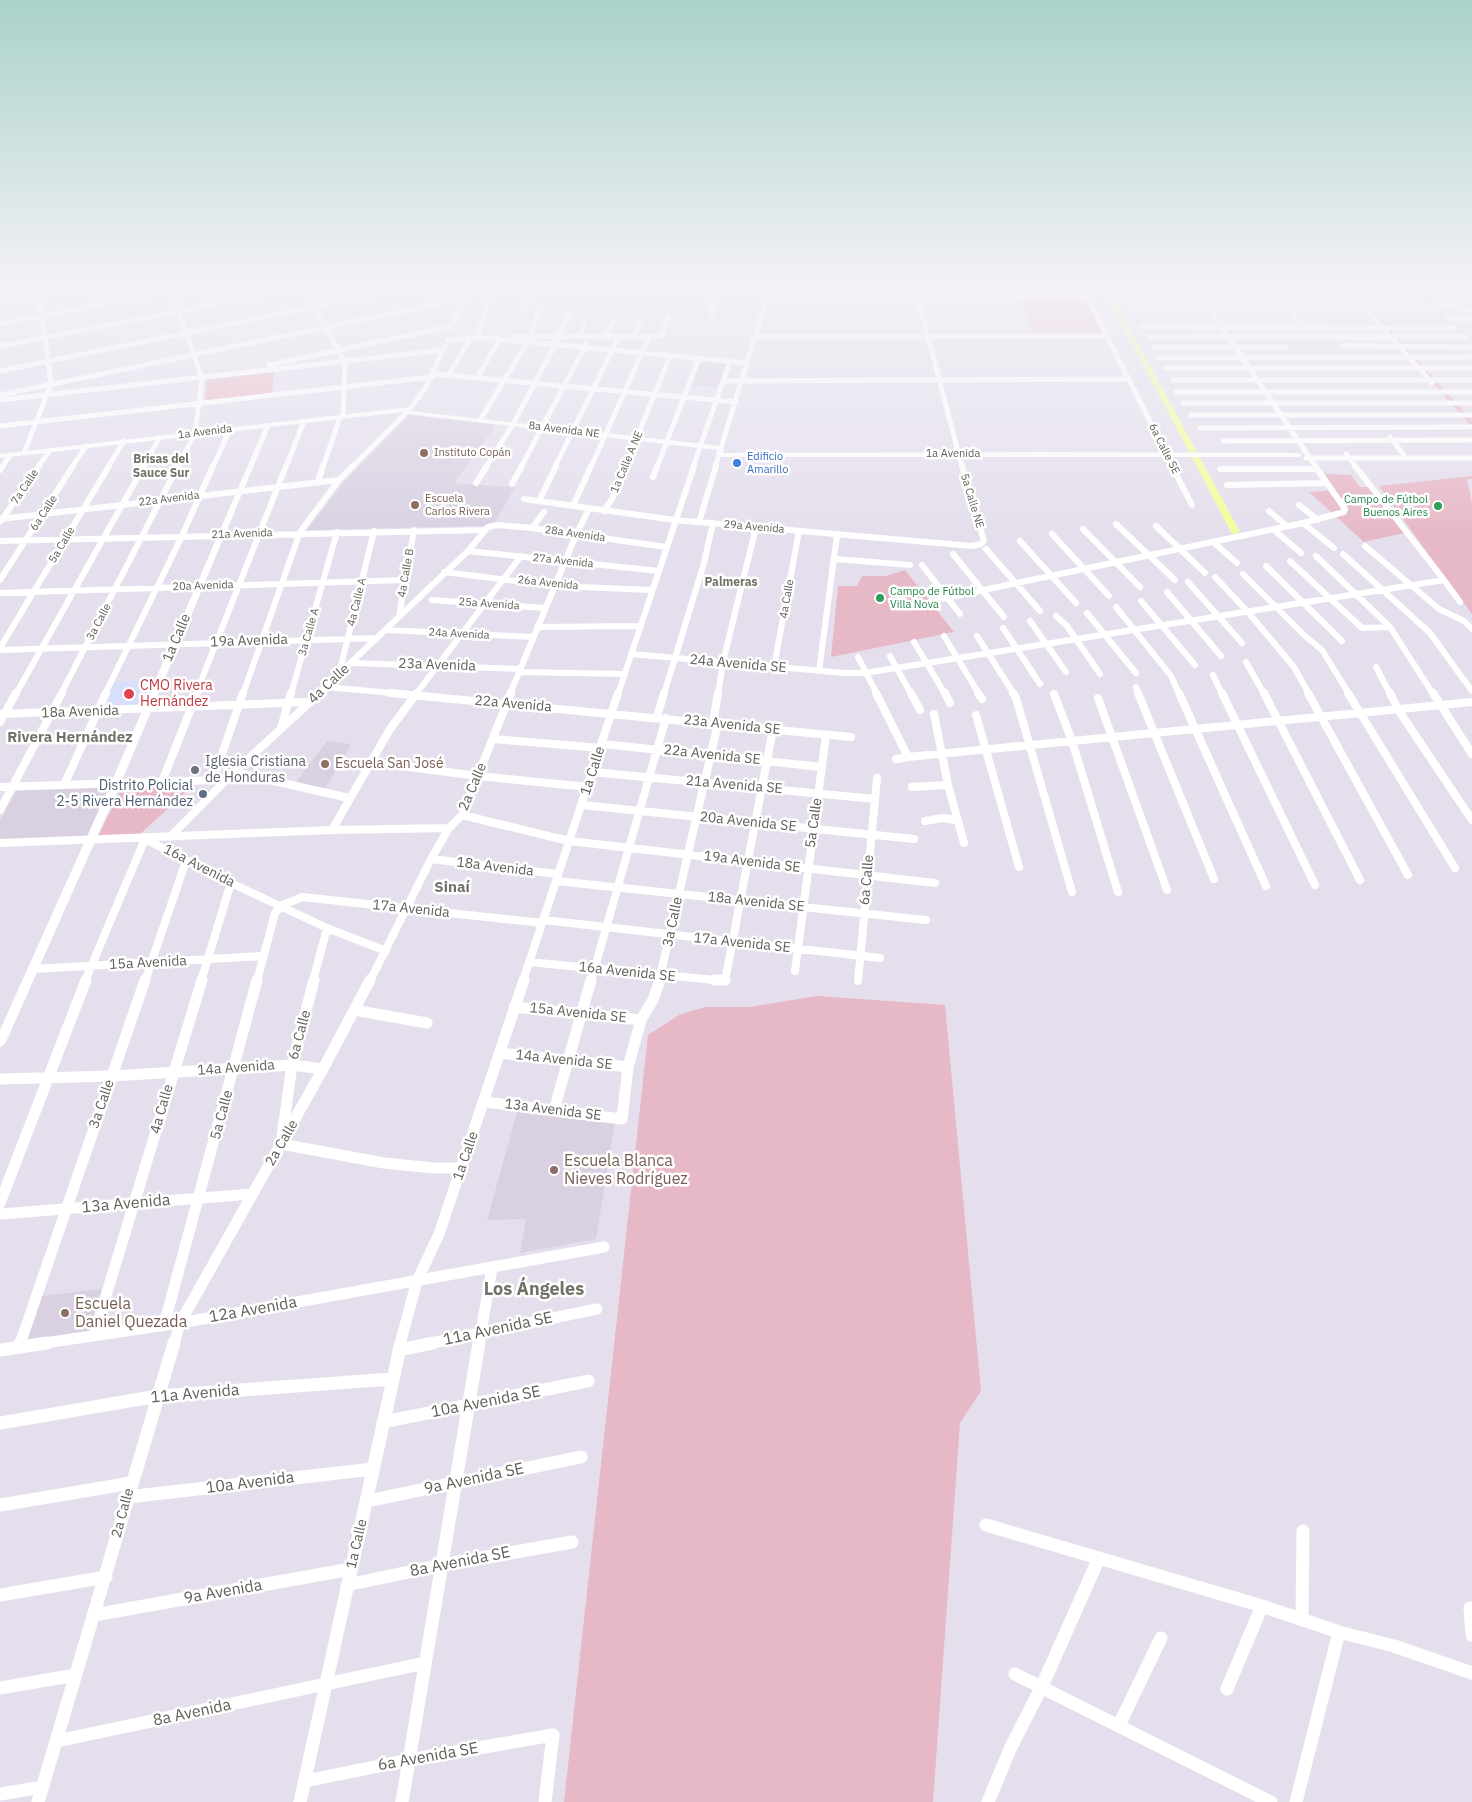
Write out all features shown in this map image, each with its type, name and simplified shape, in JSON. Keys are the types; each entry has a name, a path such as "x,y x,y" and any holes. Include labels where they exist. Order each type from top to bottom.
{"street":[{"path":"24,453 51,384 49,371"},
{"path":"0,395 117,371"},
{"path":"195,433 202,378 200,371"},
{"path":"224,375 242,371"},
{"path":"0,400 260,371"},
{"path":"318,482 342,416 345,371"},
{"path":"212,780 300,532 339,480 408,410 435,371"},
{"path":"449,375 452,371"},
{"path":"477,378 481,371"},
{"path":"480,420 510,371"},
{"path":"476,484 513,424 542,371"},
{"path":"512,484 572,371"},
{"path":"539,501 602,371"},
{"path":"573,506 633,371"},
{"name":"1a Calle A NE","path":"604,511 612,499 638,439 664,371"},
{"path":"653,477 694,371"},
{"name":"1a Calle","path":"300,1802 392,1379 417,1281 439,1234 462,1168 666,547 727,371"},
{"path":"699,522 744,371"},
{"name":"5a Calle NE","path":"936,371 984,541"},
{"name":"6a Calle SE","path":"1125,371 1192,504"},
{"path":"931,601 1340,515 1345,511 1305,456 1297,440 1252,371"},
{"path":"1338,371 1404,455"},
{"path":"1422,371 1472,427"},
{"path":"1429,371 1471,416"},
{"path":"0,426 449,375 736,402"},
{"path":"723,381 1129,379"},
{"path":"1173,380 1472,380"},
{"path":"1176,392 1472,392"},
{"path":"1183,404 1472,403"},
{"name":"1a Avenida","path":"0,456 408,410"},
{"name":"8a Avenida NE","path":"408,410 542,428 701,446 720,452"},
{"path":"1191,416 1471,416"},
{"path":"162,782 193,708 304,421"},
{"name":"1a Calle","path":"0,1042 116,783 268,425"},
{"path":"1200,428 1472,427"},
{"path":"64,785 128,645 182,536 230,429"},
{"name":"3a Calle","path":"0,810 116,589 195,433"},
{"path":"0,722 2,714 160,437"},
{"path":"1223,441 1472,440"},
{"name":"5a Calle","path":"0,649 124,441"},
{"name":"6a Calle","path":"0,580 86,446"},
{"name":"7a Calle","path":"1,521 50,450"},
{"name":"1a Avenida","path":"720,452 1305,456"},
{"path":"0,470 10,454"},
{"path":"1347,456 1472,455"},
{"path":"1305,456 1472,458"},
{"path":"1347,456 1460,602"},
{"path":"1220,469 1316,469"},
{"name":"22a Avenida","path":"1,521 43,514 279,485 339,480"},
{"path":"1227,485 1326,484"},
{"name":"29a Avenida","path":"524,500 675,520 838,535 972,546 984,541"},
{"path":"1299,505 1318,520"},
{"name":"2a Calle","path":"38,1802 106,1577 131,1483 180,1323 281,1144 386,951 431,859 449,828 462,815 494,739 537,627 589,509"},
{"path":"1268,511 1287,526"},
{"path":"532,528 544,512"},
{"path":"554,1110 657,750 675,658 714,523"},
{"path":"1302,523 1334,548"},
{"path":"1116,524 1175,580"},
{"name":"28a Avenida","path":"485,530 497,525 532,528 666,547"},
{"path":"1156,526 1205,573"},
{"name":"3a Calle","path":"622,1119 628,1067 641,1020 653,1000 661,976 705,782 711,755 723,662 756,527"},
{"path":"1084,529 1140,587"},
{"path":"1274,529 1302,553"},
{"name":"4a Calle B","path":"399,617 414,530"},
{"name":"21a Avenida","path":"0,541 300,532 485,530"},
{"name":"4a Calle","path":"170,837 234,772 352,663 444,572 468,551 485,530"},
{"name":"4a Calle A","path":"339,674 374,531"},
{"name":"4a Calle","path":"774,667 799,531"},
{"name":"3a Calle A","path":"280,731 337,532"},
{"path":"1052,534 1109,596"},
{"path":"819,671 838,535"},
{"path":"1020,541 1076,603"},
{"path":"1213,542 1237,563"},
{"path":"1365,546 1438,610 1464,621 1472,629"},
{"path":"986,549 1040,611"},
{"name":"27a Avenida","path":"468,551 659,571"},
{"path":"953,554 1004,617"},
{"path":"1342,554 1430,634 1472,690"},
{"path":"332,830 390,729 521,556"},
{"path":"1316,556 1390,627 1472,754"},
{"path":"835,559 910,565"},
{"path":"1290,561 1354,620 1374,628 1390,627"},
{"path":"922,565 960,614"},
{"path":"1266,566 1342,641"},
{"name":"26a Avenida","path":"444,572 555,586 652,590"},
{"path":"1243,574 1322,650 1455,868"},
{"path":"1215,577 1247,611 1294,667 1408,875"},
{"name":"20a Avenida","path":"0,592 405,580"},
{"name":"24a Avenida SE","path":"631,654 819,671 865,673 1191,621 1381,588 1444,580"},
{"path":"1188,582 1242,642"},
{"path":"1167,592 1221,656"},
{"name":"25a Avenida","path":"432,600 545,608"},
{"path":"1141,601 1195,665"},
{"path":"1116,607 1171,676 1197,729 1266,886"},
{"path":"1087,614 1136,673"},
{"path":"1056,616 1067,626 1100,674"},
{"path":"1030,621 1066,672"},
{"path":"537,627 640,626"},
{"path":"1003,628 1040,684"},
{"name":"24a Avenida","path":"386,630 533,638"},
{"path":"944,636 982,700"},
{"path":"977,636 1016,698 1072,892"},
{"name":"19a Avenida","path":"0,649 377,638"},
{"path":"914,642 950,703"},
{"path":"890,656 920,710"},
{"path":"858,657 908,757"},
{"path":"1246,662 1280,722 1360,880"},
{"name":"23a Avenida","path":"352,663 439,665 521,671 625,674"},
{"path":"1376,667 1400,710 1472,820"},
{"path":"1213,675 1239,725 1315,885"},
{"name":"22a Avenida","path":"324,687 612,713"},
{"path":"1136,687 1214,879"},
{"path":"1054,694 1072,741 1118,892"},
{"path":"1098,698 1167,890"},
{"name":"18a Avenida","path":"2,714 147,710 309,702"},
{"path":"896,759 1154,733 1361,715 1472,702"},
{"name":"23a Avenida SE","path":"612,713 851,737"},
{"path":"934,714 956,820 964,843"},
{"path":"976,715 1019,867"},
{"path":"732,942 773,729"},
{"name":"5a Calle","path":"795,971 826,735"},
{"path":"494,739 601,746"},
{"name":"22a Avenida SE","path":"601,746 822,766"},
{"path":"370,762 478,776 588,787"},
{"path":"234,772 349,798"},
{"name":"21a Avenida SE","path":"592,772 875,799"},
{"name":"6a Calle","path":"858,981 877,778"},
{"path":"0,787 227,780"},
{"path":"912,787 948,785"},
{"name":"20a Avenida SE","path":"582,805 914,839"},
{"path":"462,815 570,841"},
{"path":"924,821 943,818 956,820"},
{"path":"0,1203 91,966 145,839 332,830 449,828"},
{"name":"16a Avenida","path":"0,843 145,839 186,861 327,928 386,951"},
{"name":"19a Avenida SE","path":"570,841 935,883"},
{"name":"18a Avenida","path":"431,859 557,878"},
{"name":"3a Calle","path":"19,1347 186,861"},
{"name":"18a Avenida SE","path":"557,878 618,888 926,920"},
{"name":"4a Calle","path":"94,1335 231,883"},
{"name":"17a Avenida","path":"281,906 302,897 543,922"},
{"name":"5a Calle","path":"164,1325 235,1068 275,912 281,906"},
{"name":"17a Avenida SE","path":"543,922 880,958"},
{"name":"6a Calle","path":"281,1144 292,1065 327,928"},
{"name":"16a Avenida SE","path":"529,962 725,981 732,942"},
{"name":"15a Avenida","path":"32,969 263,956"},
{"name":"15a Avenida SE","path":"514,1007 641,1020"},
{"path":"354,1010 428,1023"},
{"name":"14a Avenida SE","path":"500,1053 628,1067"},
{"name":"14a Avenida","path":"0,1080 112,1076 292,1065 322,1069"},
{"name":"13a Avenida SE","path":"484,1102 622,1119"},
{"path":"281,1144 384,1163 433,1168 462,1168"},
{"name":"13a Avenida","path":"0,1214 252,1194"},
{"name":"12a Avenida","path":"0,1350 180,1323 604,1247"},
{"path":"402,1802 492,1268"},
{"name":"11a Avenida SE","path":"399,1350 596,1309"},
{"name":"11a Avenida","path":"0,1423 158,1396 392,1379"},
{"name":"10a Avenida SE","path":"383,1422 588,1381"},
{"name":"9a Avenida SE","path":"367,1501 581,1457"},
{"name":"10a Avenida","path":"127,1497 373,1469"},
{"path":"0,1505 131,1483"},
{"path":"986,1525 1262,1606 1339,1632 1394,1646 1472,1674"},
{"path":"1302,1619 1303,1530"},
{"name":"8a Avenida SE","path":"347,1585 442,1565 572,1542"},
{"path":"988,1802 1011,1747 1042,1686 1099,1558"},
{"name":"9a Avenida","path":"94,1615 352,1569"},
{"path":"0,1595 106,1577"},
{"path":"1227,1689 1262,1606"},
{"path":"1470,1608 1472,1635"},
{"path":"1296,1802 1339,1632"},
{"path":"1119,1725 1161,1638"},
{"name":"8a Avenida","path":"57,1742 425,1663"},
{"path":"1015,1674 1272,1802"},
{"path":"0,1688 76,1675"},
{"path":"544,1802 552,1736"},
{"name":"6a Avenida SE","path":"305,1780 552,1736"},
{"path":"0,1794 43,1787"}],"shaded area":[{"path":"698,371 724,371 718,387 692,385"},
{"path":"1146,371 1153,371 1240,532 1232,534"},
{"path":"1422,371 1428,371 1472,420 1472,427"},
{"path":"274,372 272,393 205,401 207,380"},
{"path":"409,415 496,425 454,483 515,487 494,524 481,526 307,530 345,481"},
{"path":"1325,474 1351,475 1360,487 1368,487 1404,533 1364,542 1309,492 1335,490"},
{"path":"1472,476 1472,479 1467,479 1472,503 1472,614 1379,486"},
{"path":"905,570 954,632 831,657 838,586 857,586 862,576 886,576"},
{"name":"CMO Rivera Hernández","path":"156,680 144,707 101,708 114,682"},
{"name":"Escuela San José","path":"327,741 351,744 325,789 295,783"},
{"path":"197,782 139,835 98,836 120,792 126,788"},
{"path":"111,785 88,836 0,840 0,821 18,788"},
{"path":"817,996 945,1005 981,1391 960,1423 933,1802 564,1802 648,1035 679,1015 705,1007 749,1007"},
{"name":"Escuela Blanca Nieves Rodríguez","path":"517,1112 615,1122 596,1239 520,1253 526,1219 487,1220"},
{"name":"Escuela Daniel Quezada","path":"102,1289 89,1331 26,1341 41,1296"}],"place":[{"name":"Instituto Copán","path":"424,453"},
{"name":"Edificio Amarillo","path":"737,463"},
{"name":"Escuela Carlos Rivera","path":"415,505"},
{"name":"Campo de Fútbol Buenos Aires","path":"1438,506"},
{"name":"Campo de Fútbol Villa Nova","path":"880,598"},
{"name":"CMO Rivera Hernández","path":"129,694"},
{"name":"Escuela San José","path":"325,764"},
{"name":"Iglesia Cristiana de Honduras","path":"195,770"},
{"name":"Distrito Policial 2-5 Rivera Hernández","path":"203,794"},
{"name":"Escuela Blanca Nieves Rodríguez","path":"554,1170"},
{"name":"Escuela Daniel Quezada","path":"65,1313"}],"district":[{"name":"Brisas del Sauce Sur","path":"161,467"},
{"name":"Palmeras","path":"731,583"},
{"name":"Rivera Hernández","path":"70,738"},
{"name":"Sinaí","path":"452,888"},
{"name":"Los Ángeles","path":"534,1290"}]}
